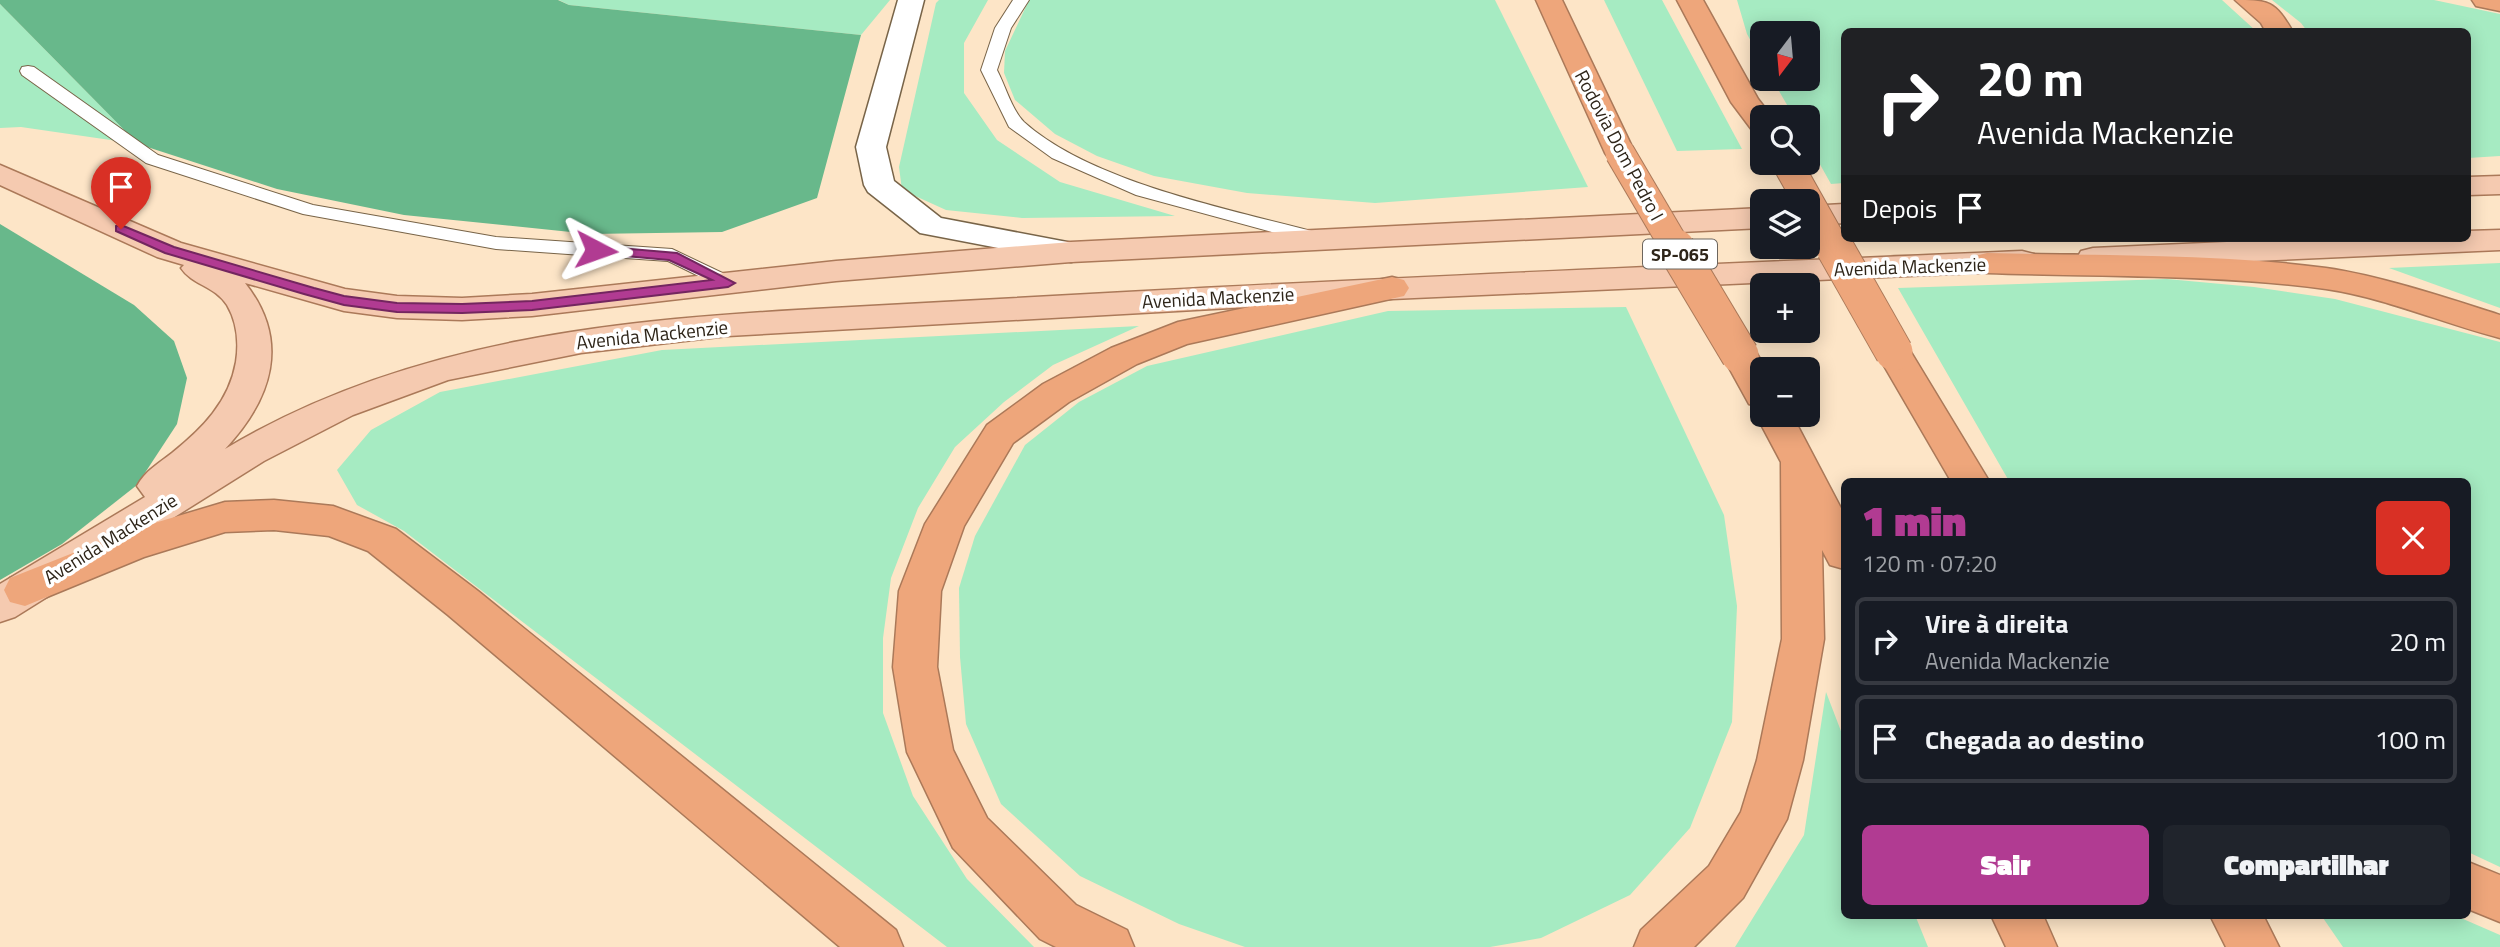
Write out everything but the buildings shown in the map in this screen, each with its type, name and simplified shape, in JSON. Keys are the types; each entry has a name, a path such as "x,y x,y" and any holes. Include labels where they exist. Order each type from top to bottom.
{"highway":[{"path":"1690,0 1750,108"},
{"path":"1716,0 1716,19 1745,102"},
{"path":"2248,0 2272,18 2278,28"},
{"path":"2486,0 2500,3"},
{"name":"Rodovia Dom Pedro I","path":"1548,1 1620,153 1750,373"},
{"path":"1794,175 1968,478"},
{"path":"1987,262 2237,271 2328,279 2430,304 2500,327"},
{"path":"1109,947 1058,922 970,833 930,752 915,667 920,590 945,524 1000,434 1056,393 1124,356 1178,334 1392,288"},
{"path":"1781,427 1841,548"},
{"path":"1659,947 1726,882 1763,819 1780,760 1803,639 1800,462"},
{"path":"13,598 131,545 225,517 274,515 333,521 382,540 463,603 878,947"},
{"path":"2471,886 2500,899"},
{"path":"2018,919 2032,947"},
{"path":"2238,919 2255,947"}],"main road":[{"path":"0,174 169,250 230,286 253,322 257,353 249,384 229,420 199,451 13,598"},
{"path":"2471,186 2500,185"},
{"path":"1820,216 1841,215"},
{"path":"169,250 344,300 397,307 462,309 532,305 728,283 1071,252 1750,219"},
{"name":"Avenida Mackenzie","path":"2471,241 2500,240"},
{"name":"Avenida Mackenzie","path":"13,598 251,451 340,406 441,369 581,341 729,325 1392,288 2453,242"}],"street":[{"path":"911,0 871,147 878,185 930,226 1071,252"}],"lane":[{"path":"1021,0 1003,28 989,70 1016,123 1058,154 1143,191 1323,240"},
{"path":"28,71 152,159 310,210 496,243 672,256 728,283"}],"green space":[{"path":"0,0 558,0 569,5 861,35 817,198 722,232 590,234 404,215 277,189 138,144 0,4"},
{"path":"559,0 890,0 861,35 569,5"},
{"path":"939,0 988,0 964,43 964,93 997,140 1060,182 1175,216 1022,218 946,210 902,190 899,167 936,3"},
{"path":"1029,0 1495,0 1588,187 1375,203 1247,193 1154,176 1097,156 1055,134 1015,100 1004,73 1005,51"},
{"path":"1604,0 1662,0 1742,149 1677,151"},
{"path":"1737,0 2222,0 2253,28 1841,28 1841,183 1831,184 1820,164 1820,105 1787,105 1779,91 1820,91 1820,21 1750,21 1750,39"},
{"path":"2272,0 2434,0 2500,14 2500,156 2471,158 2471,28 2305,28"},
{"path":"0,4 138,144 21,127 0,128"},
{"path":"0,224 134,305 174,341 187,378 177,424 137,485 62,544 0,580"},
{"path":"2500,263 2500,308 2389,268"},
{"path":"2167,279 2254,287 2335,299 2500,342 2500,867 2471,853 2471,478 2007,478 1898,288"},
{"path":"1626,307 1724,515 1737,606 1732,722 1690,828 1630,895 1541,938 1490,947 1245,947 1179,924 1080,876 1001,804 966,724 960,657 959,588 975,536 1025,445 1079,402 1147,366 1388,311"},
{"path":"1139,326 1053,365 1004,402 955,447 918,508 891,578 883,638 883,713 913,796 967,879 1034,947 947,947 404,531 357,505 337,470 371,430 440,392 662,350"},
{"path":"1826,692 1841,731 1841,919 1917,919 1928,947 1735,947 1804,835"},
{"path":"2324,919 2463,919 2500,935 2500,947 2343,947"}],"route":[{"path":"121,229 169,250 309,291 344,300 397,307 462,309 532,305 728,283 672,256 596,250"}]}
